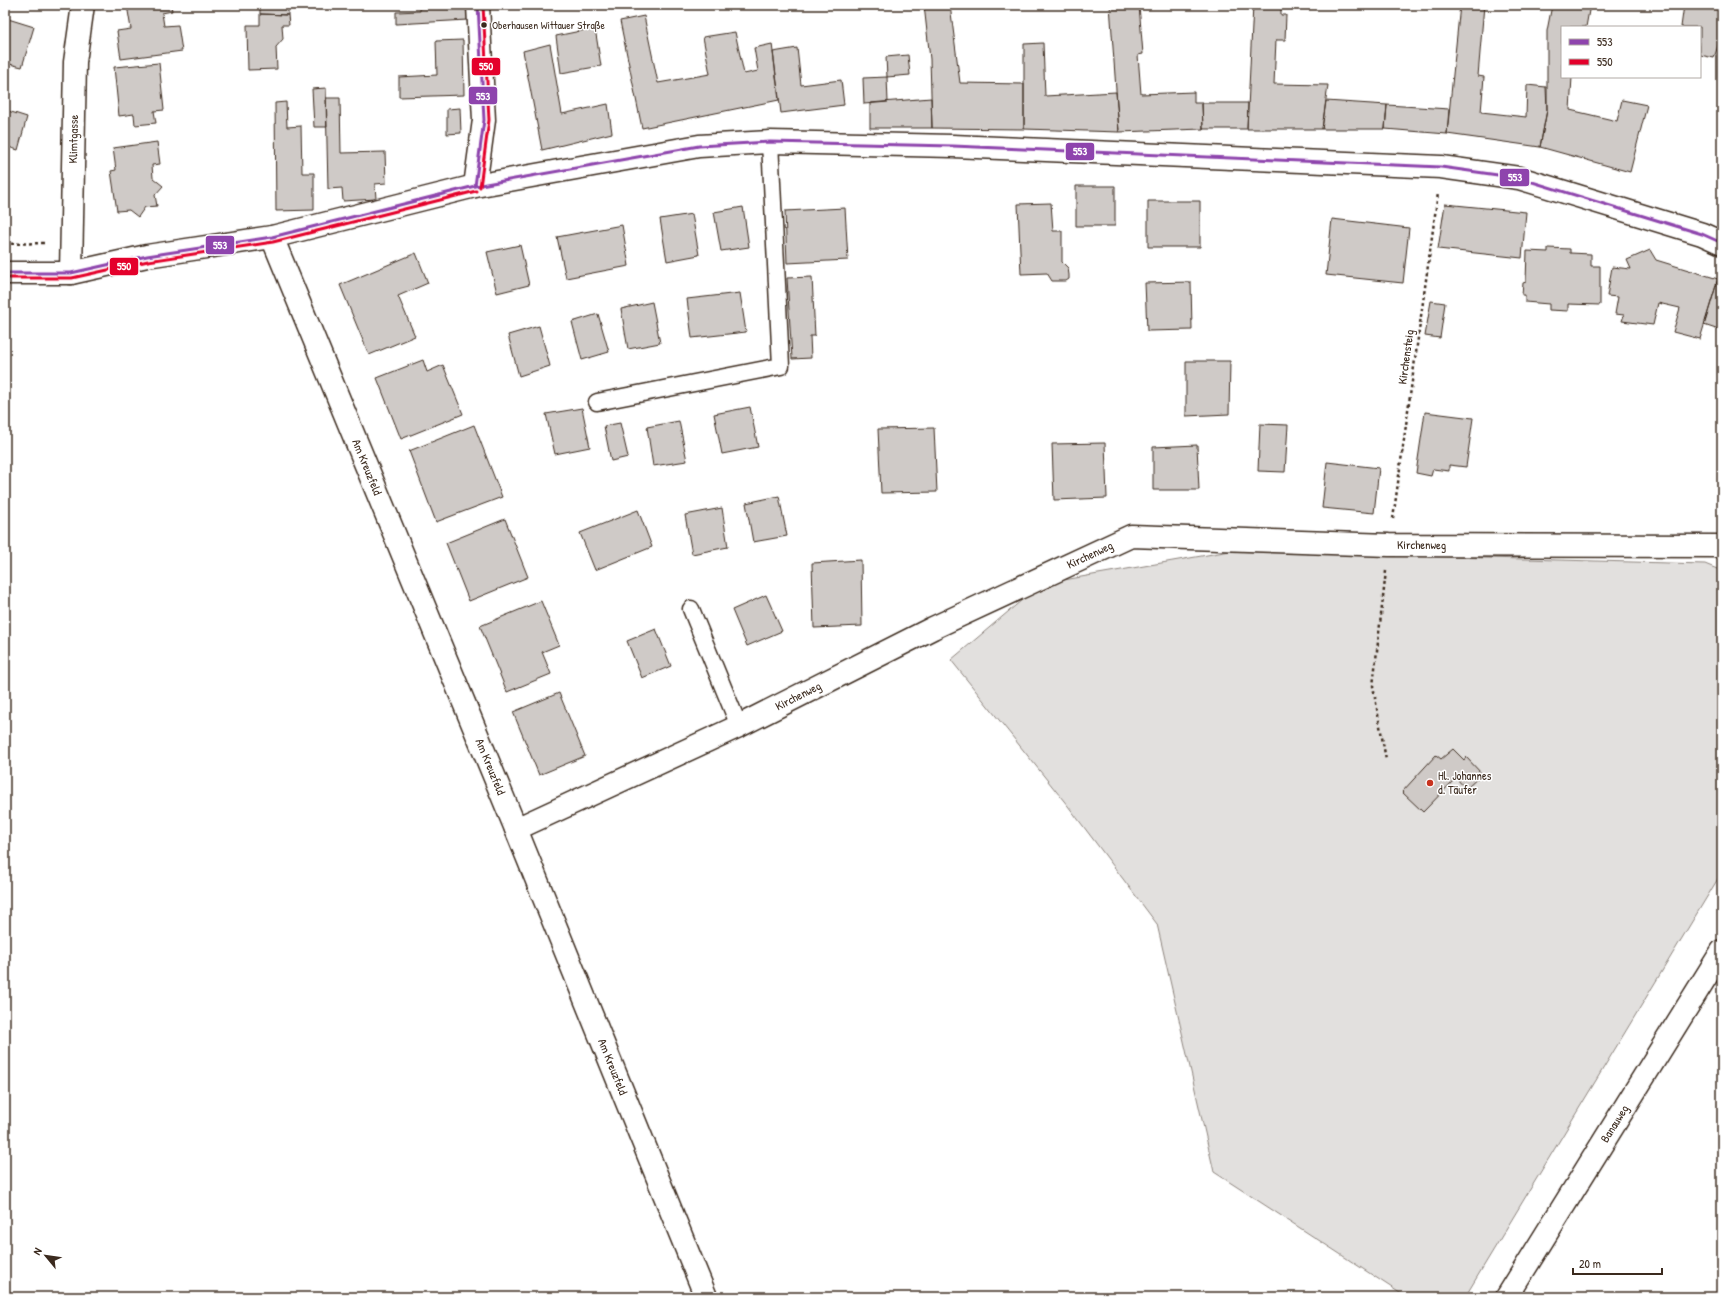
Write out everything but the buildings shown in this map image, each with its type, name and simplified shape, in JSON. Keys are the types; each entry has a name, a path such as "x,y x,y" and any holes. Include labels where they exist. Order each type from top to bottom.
{"street":[{"name":"Klimtgasse","path":"71,273 75,62 83,5"},
{"path":"475,186 484,120 478,5"},
{"path":"5,273 71,273 148,256 272,237 475,186 699,146 770,142 953,146 1441,167 1519,178 1702,234 1722,243"},
{"name":"Am Kreuzfeld","path":"272,237 516,829 706,1297"},
{"name":"Kirchenweg","path":"516,829 739,726 933,628 1131,536 1389,545 1722,546"},
{"name":"Banauweg","path":"1507,1297 1722,951"}],"lane":[{"path":"597,402 782,366 770,142"},
{"path":"691,610 739,726"}],"path":[{"name":"Kirchensteig","path":"1393,514 1436,203"},
{"path":"1386,760 1372,686 1389,545"}],"shaded area":[{"path":"1230,551 1705,564 1722,571 1722,872 1465,1297 1406,1297 1214,1172 1157,924 1068,806 951,660 1041,584"}],"transit line":[{"name":"553","path":"475,186 484,120 478,5"},
{"name":"550","path":"480,187 489,120 483,5"},
{"name":"553","path":"5,273 71,273 147,256 272,237 475,186 699,146 770,142 953,146 1441,167 1519,178 1702,234 1722,243"},
{"name":"550","path":"5,278 72,278 148,261 273,242 476,191"}],"place":[{"name":"Oberhausen Wittauer Straße","path":"484,25"},
{"name":"Hl. Johannes d. Täufer","path":"1430,783"}]}
